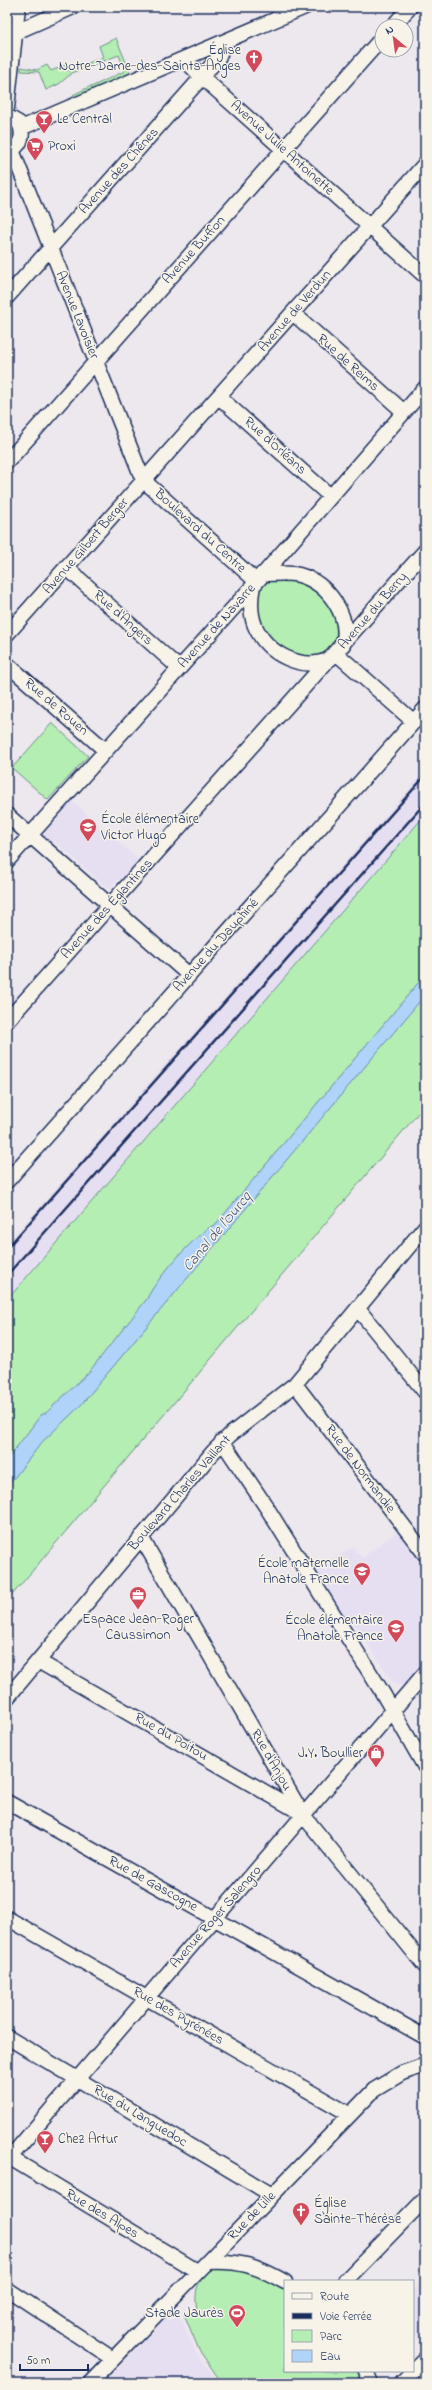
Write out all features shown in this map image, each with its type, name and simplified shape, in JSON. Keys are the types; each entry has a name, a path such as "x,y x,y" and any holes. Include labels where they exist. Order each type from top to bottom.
{"street":[{"path":"7,108 11,34 18,7"},
{"path":"11,34 73,7"},
{"path":"21,128 305,7"},
{"path":"400,18 410,7"},
{"name":"Avenue des Chênes","path":"7,297 202,77 218,58 225,42"},
{"name":"Avenue Buffon","path":"7,462 374,47"},
{"name":"Avenue Julie Antoinette","path":"184,59 283,150 425,276"},
{"path":"7,116 15,119 21,128 20,143 10,150"},
{"name":"Avenue Lavoisier","path":"10,150 143,480"},
{"name":"Avenue de Verdun","path":"165,457 425,164"},
{"name":"Rue de Reims","path":"293,313 404,412"},
{"name":"Avenue de Navarre","path":"7,861 257,581 425,388"},
{"name":"Rue d'Orléans","path":"219,397 330,496"},
{"name":"Avenue Gilbert Berger","path":"7,634 165,457"},
{"name":"Boulevard du Centre","path":"143,480 257,581"},
{"name":"Avenue du Berry","path":"337,652 425,551"},
{"name":"Rue d'Angers","path":"67,568 179,668"},
{"path":"282,572 300,576 314,582 328,594 339,608 345,628 337,652 319,664 309,664 295,661 276,652 265,641 255,626 250,604 257,581 282,572"},
{"path":"337,652 414,722"},
{"name":"Avenue des Églantines","path":"7,1021 337,652"},
{"name":"Rue de Rouen","path":"7,664 105,750"},
{"name":"Avenue du Dauphiné","path":"7,1181 425,709"},
{"path":"7,815 189,975"},
{"name":"Boulevard Charles Vaillant","path":"7,1698 222,1442 295,1384 425,1228"},
{"path":"358,1309 425,1392"},
{"name":"Rue de Normandie","path":"295,1384 425,1554"},
{"path":"222,1442 267,1508 392,1710 425,1767"},
{"name":"Rue d'Anjou","path":"141,1537 303,1814 425,1966"},
{"name":"Rue du Poitou","path":"38,1661 303,1814"},
{"name":"Avenue Roger Salengro","path":"8,2159 78,2079 392,1710 425,1674"},
{"name":"Rue de Gascogne","path":"7,1802 425,2036"},
{"name":"Rue des Pyrénées","path":"7,1918 349,2114"},
{"name":"Rue du Languedoc","path":"7,2036 272,2195"},
{"name":"Rue de Lille","path":"90,2383 349,2114 374,2090 402,2073 425,2065"},
{"name":"Rue des Alpes","path":"8,2159 202,2266"},
{"path":"346,2280 425,2199"},
{"path":"202,2266 234,2261 254,2266 284,2281"},
{"path":"7,2289 113,2359"},
{"path":"414,2370 425,2359"},
{"path":"366,2372 371,2383"},
{"path":"402,2383 413,2372"}],"shaded area":[{"path":"425,771 425,815 7,1300 7,1244"},
{"name":"École élémentaire Victor Hugo","path":"71,800 140,861 121,882 117,879 109,889 54,841 51,844 42,837 42,833"},
{"path":"398,1531 425,1567 425,1662 406,1684 401,1686 395,1685 392,1681 354,1623 349,1626 314,1569 353,1547 362,1558"},
{"path":"425,2278 425,2344 414,2334 414,2290"},
{"path":"175,2316 180,2316 197,2355 213,2375 206,2383 103,2383 165,2318 169,2322"}],"green space":[{"path":"116,38 131,74 74,98 73,95 125,71 119,55 72,73 59,84 46,90 39,72 21,71 21,67 37,70 47,65 51,71 66,65 69,71 103,57 99,46"},
{"path":"7,124 15,130 16,138 7,146"},
{"path":"274,578 289,579 304,584 312,589 327,604 336,623 334,643 328,651 315,657 299,655 284,648 270,636 260,621 256,605 260,590"},
{"path":"52,723 88,756 48,800 12,768"},
{"path":"425,815 425,975 216,1224 198,1236 177,1257 158,1280 147,1299 89,1372 46,1413 41,1415 7,1460 7,1300"},
{"path":"425,995 425,1105 7,1601 7,1487 42,1442 80,1406"},
{"name":"Stade Jaurès","path":"216,2268 225,2268 243,2271 269,2281 284,2289 284,2372 358,2372 363,2383 222,2383 199,2350 184,2314 197,2311 196,2292 200,2280 209,2271"}],"water":[{"name":"Canal de l'Ourcq","path":"425,975 425,995 80,1406 42,1442 7,1487 7,1460 41,1415 46,1413 89,1372 147,1299 158,1280 177,1257 198,1236 216,1224"}],"railway":[{"path":"7,1248 425,776"},
{"path":"7,1275 425,803"}],"place":[{"name":"Église Notre-Dame-des-Saints-Anges","path":"254,73"},
{"name":"Le Central","path":"44,134"},
{"name":"Proxi","path":"35,161"},
{"name":"École élémentaire Victor Hugo","path":"88,842"},
{"name":"École maternelle Anatole France","path":"362,1586"},
{"name":"Espace Jean-Roger Caussimon","path":"138,1610"},
{"name":"École élémentaire Anatole France","path":"396,1643"},
{"name":"J.Y. Boullier","path":"376,1768"},
{"name":"Chez Artur","path":"45,2154"},
{"name":"Église Sainte-Thérèse","path":"301,2226"},
{"name":"Stade Jaurès","path":"237,2328"}]}
